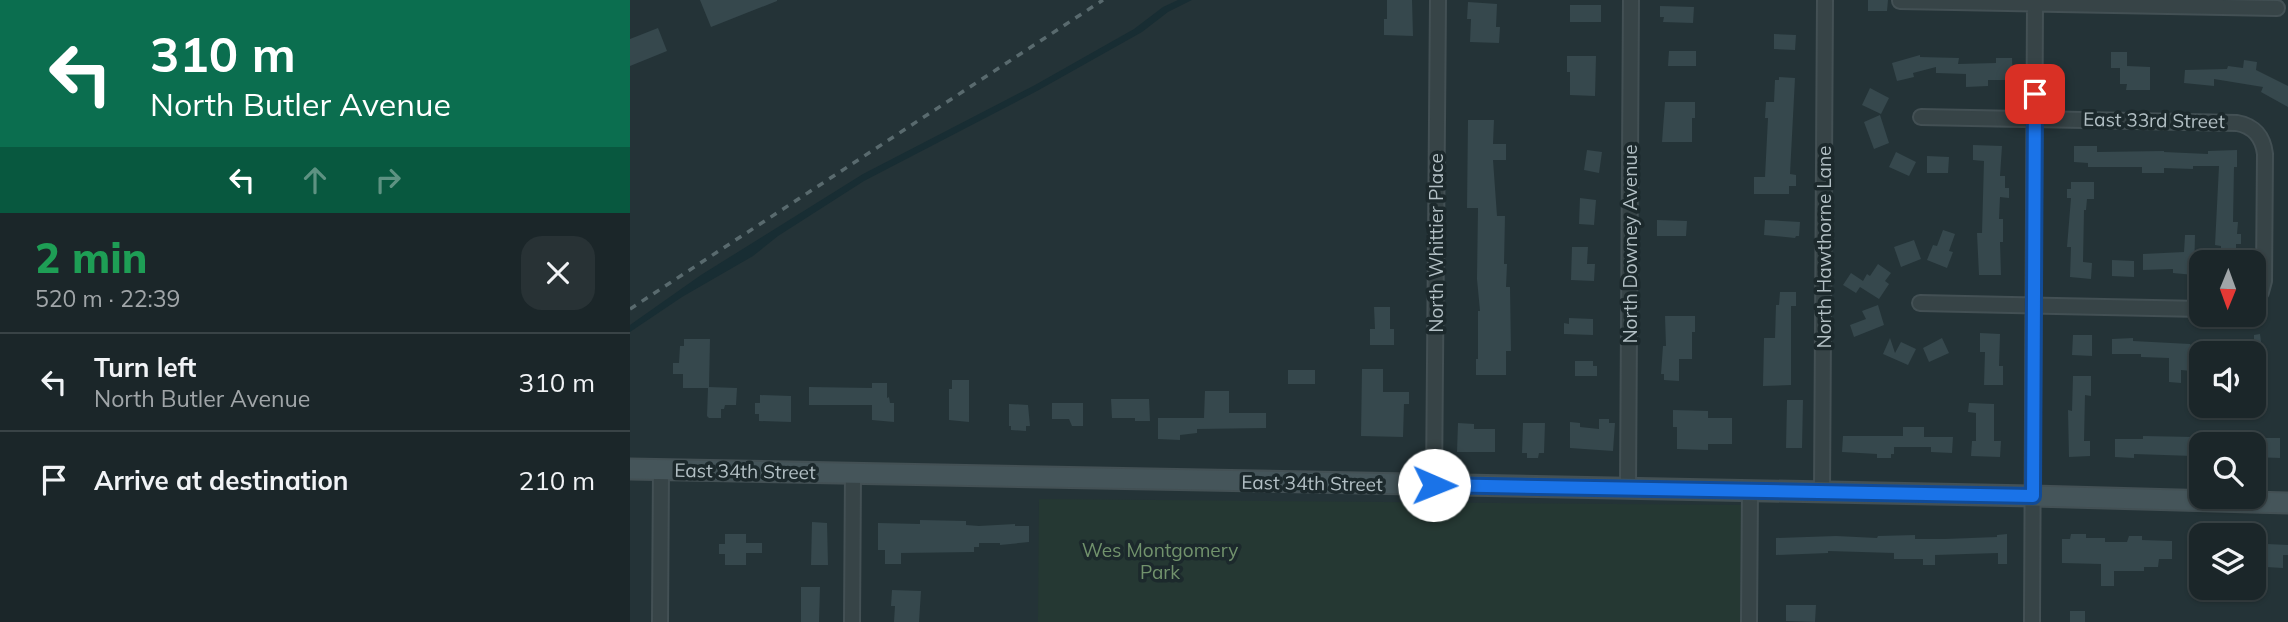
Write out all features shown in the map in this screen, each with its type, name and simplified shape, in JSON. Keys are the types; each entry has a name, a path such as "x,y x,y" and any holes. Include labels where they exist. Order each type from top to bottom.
{"main road":[{"name":"East 34th Street","path":"630,469 2288,503"}],"street":[{"name":"North Whittier Place","path":"1434,485 1438,0"},
{"name":"North Downey Avenue","path":"1629,489 1631,0"},
{"name":"North Hawthorne Lane","path":"1822,493 1825,0"},
{"path":"1900,1 2277,8"},
{"path":"2032,622 2035,3"},
{"name":"East 33rd Street","path":"1921,117 2237,122 2258,134 2264,145 2264,250"},
{"path":"1920,303 2189,309"},
{"path":"660,622 662,470"},
{"path":"852,622 853,473"},
{"path":"1749,622 1750,491"}],"green space":[{"name":"Wes Montgomery Park","path":"1039,499 1741,505 1740,622 1038,622"}],"water":[{"path":"1178,0 1192,0 1168,12 1142,32 1037,91 864,181 778,236 753,256 682,297 630,332 630,325 701,275 863,174 1035,85 1134,29 1163,7"}],"building":[{"path":"700,0 777,0 777,1 711,27"},
{"path":"1387,0 1412,0 1413,36 1384,35"},
{"path":"1868,0 1888,0 1887,11 1868,11"},
{"path":"1468,2 1497,4 1496,27 1500,27 1499,43 1470,42 1471,19 1467,19"},
{"path":"1570,5 1601,5 1601,22 1570,22"},
{"path":"1660,6 1694,7 1693,23 1663,22"},
{"path":"658,28 667,51 630,66 630,39"},
{"path":"1774,34 1796,35 1795,50 1774,49"},
{"path":"1669,51 1696,51 1696,66 1668,66"},
{"path":"2111,52 2127,52 2127,66 2150,67 2150,90 2126,90 2127,84 2120,84 2120,68 2111,68"},
{"path":"1920,55 1959,58 1958,64 1996,63 1996,58 2012,58 2013,80 1988,80 1988,86 1966,87 1966,74 1936,73 1936,67 1913,73 1914,77 1897,81 1892,63"},
{"path":"1567,56 1596,56 1595,96 1570,95"},
{"path":"2244,60 2257,62 2256,70 2288,86 2288,107 2261,92 2263,87 2214,79 2214,86 2184,83 2185,70 2227,69 2228,66 2243,68"},
{"path":"1779,77 1795,78 1790,174 1796,175 1796,186 1789,186 1789,194 1754,194 1754,177 1765,177 1768,118 1765,118 1766,102 1774,102 1775,80 1779,80"},
{"path":"1870,88 1889,98 1881,114 1862,105"},
{"path":"1665,102 1695,102 1692,142 1662,142"},
{"path":"1880,115 1889,143 1874,149 1864,122"},
{"path":"1468,120 1494,120 1493,144 1506,144 1506,160 1493,160 1497,216 1505,216 1504,264 1507,264 1506,287 1510,287 1511,351 1506,351 1506,375 1476,375 1480,311 1477,279 1478,208 1467,208"},
{"path":"1973,145 2002,146 2000,176 2005,176 2005,188 2009,188 2009,198 2000,197 1999,219 2003,219 2003,242 2000,242 2001,275 1979,275 1977,233 1982,233 1984,161 1973,160"},
{"path":"2074,146 2097,146 2097,152 2164,151 2208,154 2208,151 2237,150 2233,222 2238,222 2237,234 2241,234 2241,244 2236,244 2236,250 2221,250 2221,246 2215,245 2219,166 2164,168 2164,173 2142,173 2142,167 2088,167 2088,163 2074,162"},
{"path":"1587,150 1602,152 1599,173 1584,170"},
{"path":"1896,152 1916,162 1909,176 1889,167"},
{"path":"1927,156 1949,157 1948,173 1927,173"},
{"path":"2071,182 2094,182 2094,199 2087,199 2084,210 2083,262 2092,263 2091,279 2070,277 2071,247 2067,247 2071,198 2067,198 2067,189 2071,189"},
{"path":"1580,198 1596,200 1594,225 1579,224"},
{"path":"1657,220 1687,221 1686,236 1657,236"},
{"path":"1765,220 1800,222 1799,236 1795,238 1764,235"},
{"path":"1943,230 1955,234 1949,251 1953,252 1947,268 1927,260 1933,245 1937,246"},
{"path":"2185,235 2195,235 2195,250 2189,250 2189,275 2173,273 2173,269 2143,270 2143,254 2184,252"},
{"path":"1914,240 1921,259 1901,267 1894,247"},
{"path":"1572,247 1588,247 1587,264 1595,264 1594,281 1571,280"},
{"path":"2112,260 2134,261 2134,277 2112,276"},
{"path":"1878,264 1891,273 1885,281 1889,284 1879,299 1860,287 1856,293 1843,285 1851,273 1863,281"},
{"path":"1780,292 1796,292 1796,306 1791,306 1791,385 1763,386 1764,338 1775,338 1776,305 1779,305"},
{"path":"1878,305 1884,325 1854,337 1850,325 1866,319 1862,311"},
{"path":"1374,307 1390,307 1390,329 1394,329 1394,345 1370,345 1370,329 1375,329"},
{"path":"1665,316 1695,316 1692,359 1679,359 1679,381 1664,380 1664,374 1661,374 1663,346 1666,346"},
{"path":"1569,318 1593,319 1593,335 1564,334 1564,323 1569,324"},
{"path":"1980,333 2000,334 1999,366 2003,366 2003,385 1984,385 1985,352 1980,352"},
{"path":"2260,334 2261,341 2254,341 2254,335"},
{"path":"2073,335 2092,335 2092,356 2072,355"},
{"path":"1890,338 1895,353 1901,342 1916,349 1908,365 1883,354"},
{"path":"1942,338 1949,353 1929,362 1923,348"},
{"path":"2133,338 2133,341 2189,344 2189,371 2181,370 2181,383 2169,382 2169,358 2112,354 2112,339"},
{"path":"684,339 710,339 709,387 737,388 736,405 725,405 724,409 721,409 721,418 707,416 708,388 683,388 683,374 673,374 673,363 679,363 680,346 684,346"},
{"path":"1575,361 1593,361 1593,366 1597,366 1597,376 1575,376"},
{"path":"1362,369 1383,369 1383,392 1409,392 1409,404 1404,404 1403,437 1361,436"},
{"path":"1288,370 1315,370 1315,384 1288,384"},
{"path":"2073,376 2091,376 2091,396 2085,395 2084,441 2090,441 2090,456 2069,457 2068,410 2072,411"},
{"path":"952,380 969,380 969,422 949,420 949,389 952,389"},
{"path":"872,383 887,383 887,398 889,397 890,403 894,403 894,422 872,420 872,405 809,405 809,387 872,388"},
{"path":"1205,391 1229,391 1229,413 1266,413 1266,428 1197,429 1197,433 1180,435 1180,440 1158,439 1158,418 1204,418"},
{"path":"760,395 791,396 791,422 759,421 759,414 755,414 755,403 760,403"},
{"path":"1111,399 1149,399 1150,421 1112,418"},
{"path":"1787,400 1803,400 1802,448 1786,448"},
{"path":"1052,403 1083,403 1083,426 1072,426 1069,419 1052,419"},
{"path":"1969,403 1994,404 1994,441 2001,441 2000,457 1971,456 1972,441 1976,441 1976,413 1968,412"},
{"path":"1009,404 1028,405 1030,426 1026,426 1026,431 1011,430"},
{"path":"1673,410 1708,411 1708,418 1732,418 1732,444 1708,444 1708,450 1677,449 1677,427 1673,427"},
{"path":"1599,419 1609,419 1609,423 1615,423 1613,451 1570,448 1570,422 1580,423 1580,427 1599,429"},
{"path":"1458,423 1474,424 1474,429 1495,429 1495,452 1457,452"},
{"path":"1523,423 1545,423 1544,453 1539,453 1538,458 1527,458 1527,453 1522,453"},
{"path":"1903,427 1924,427 1924,437 1953,437 1952,453 1931,452 1931,447 1894,447 1891,458 1877,458 1877,454 1842,452 1843,436 1903,436"},
{"path":"2143,436 2189,437 2189,456 2134,454 2134,458 2115,457 2115,439 2143,439"},
{"path":"2266,438 2280,438 2280,458 2266,457"},
{"path":"920,520 966,521 966,525 979,526 1029,526 1029,542 1000,545 979,543 979,547 974,547 974,552 901,553 901,564 885,564 885,550 878,550 878,523 920,524"},
{"path":"812,522 827,523 828,565 811,565"},
{"path":"725,534 746,534 746,543 762,543 762,553 746,553 746,565 725,565 725,554 719,554 719,544 725,544"},
{"path":"2007,534 2007,564 1998,564 1998,553 1935,555 1935,565 1923,565 1923,559 1894,559 1894,553 1828,551 1776,555 1776,538 1877,538 1915,535 1915,539 1945,539 1997,537"},
{"path":"2071,534 2086,534 2086,538 2105,538 2105,542 2127,542 2129,536 2142,536 2142,540 2172,541 2172,559 2159,559 2158,567 2144,567 2144,571 2114,571 2114,586 2101,586 2101,564 2062,563 2062,539 2070,539"},
{"path":"2267,544 2288,545 2288,555 2283,555 2283,568 2266,567"},
{"path":"801,587 820,587 819,622 801,622"},
{"path":"892,590 921,591 919,622 894,622"},
{"path":"1786,605 1816,605 1815,622 1786,621"},
{"path":"2070,611 2085,611 2085,622 2070,622"}],"railway":[{"path":"630,309 1103,0"}],"route":[{"path":"1434,485 2033,496 2035,94"}]}
